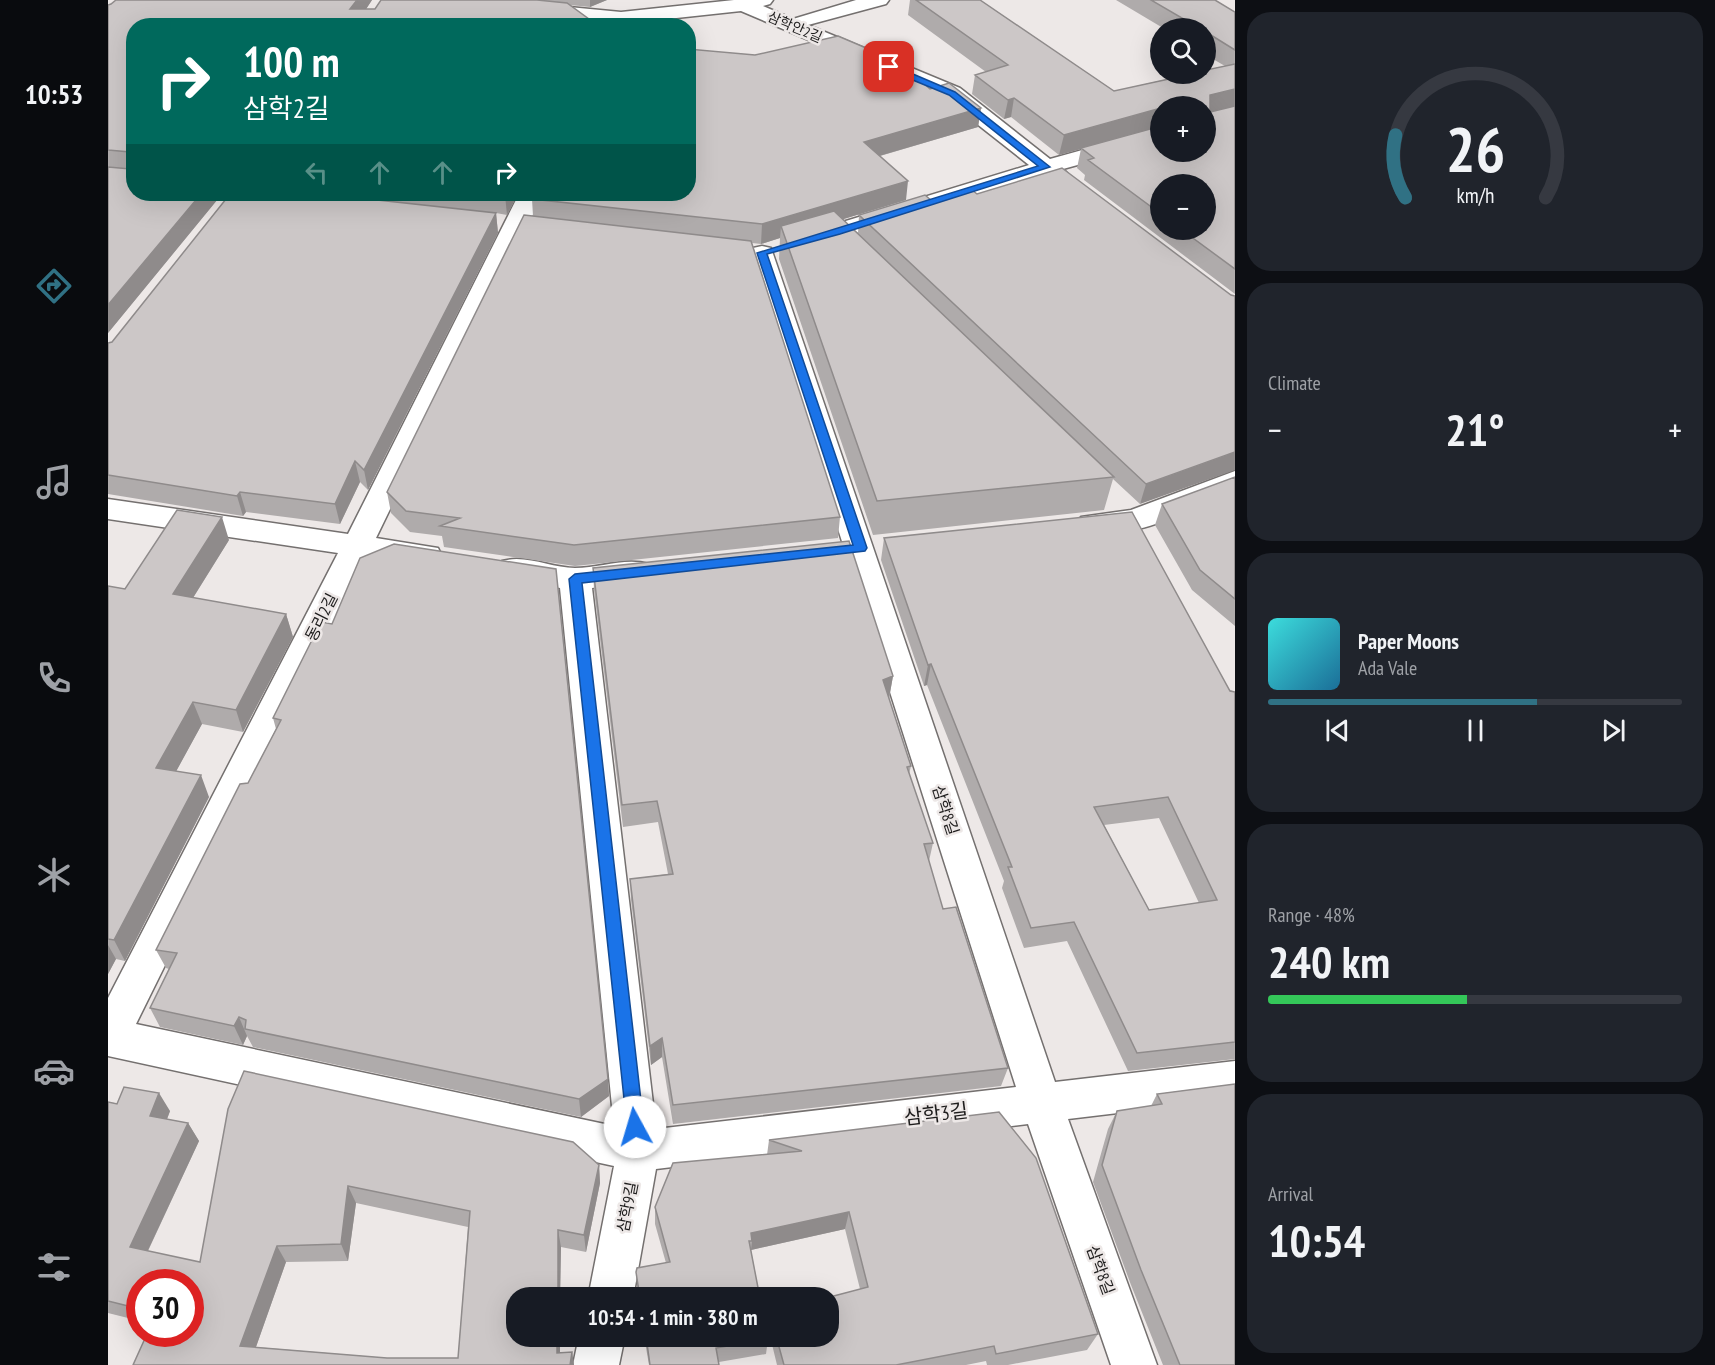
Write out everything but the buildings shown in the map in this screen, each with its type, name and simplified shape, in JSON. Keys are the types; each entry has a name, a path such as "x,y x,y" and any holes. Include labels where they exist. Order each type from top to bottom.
{"street":[{"path":"621,18 632,0"},
{"path":"801,21 879,0"},
{"path":"647,18 753,3"},
{"name":"삼학안2길","path":"753,3 952,93 1074,188"},
{"path":"516,8 590,18"},
{"path":"1045,167 1150,138"},
{"name":"삼학8길","path":"1045,167 845,241 750,251 872,547 1041,1101 1134,1365"},
{"name":"동리2길","path":"108,1037 357,546 527,201"},
{"path":"1063,527 1135,520 1235,481"},
{"path":"1109,495 1135,520 1151,550"},
{"path":"108,509 449,560"},
{"path":"825,552 872,547"},
{"path":"484,565 575,579 670,568"},
{"name":"삼학9길","path":"575,579 638,1151 612,1287"},
{"name":"삼학3길","path":"108,1037 638,1151 1041,1101 1235,1080"},
{"path":"597,1365 600,1347"}],"route":[{"path":"635,1127 575,579 860,548 762,253 1045,167 952,93 889,67"}]}
